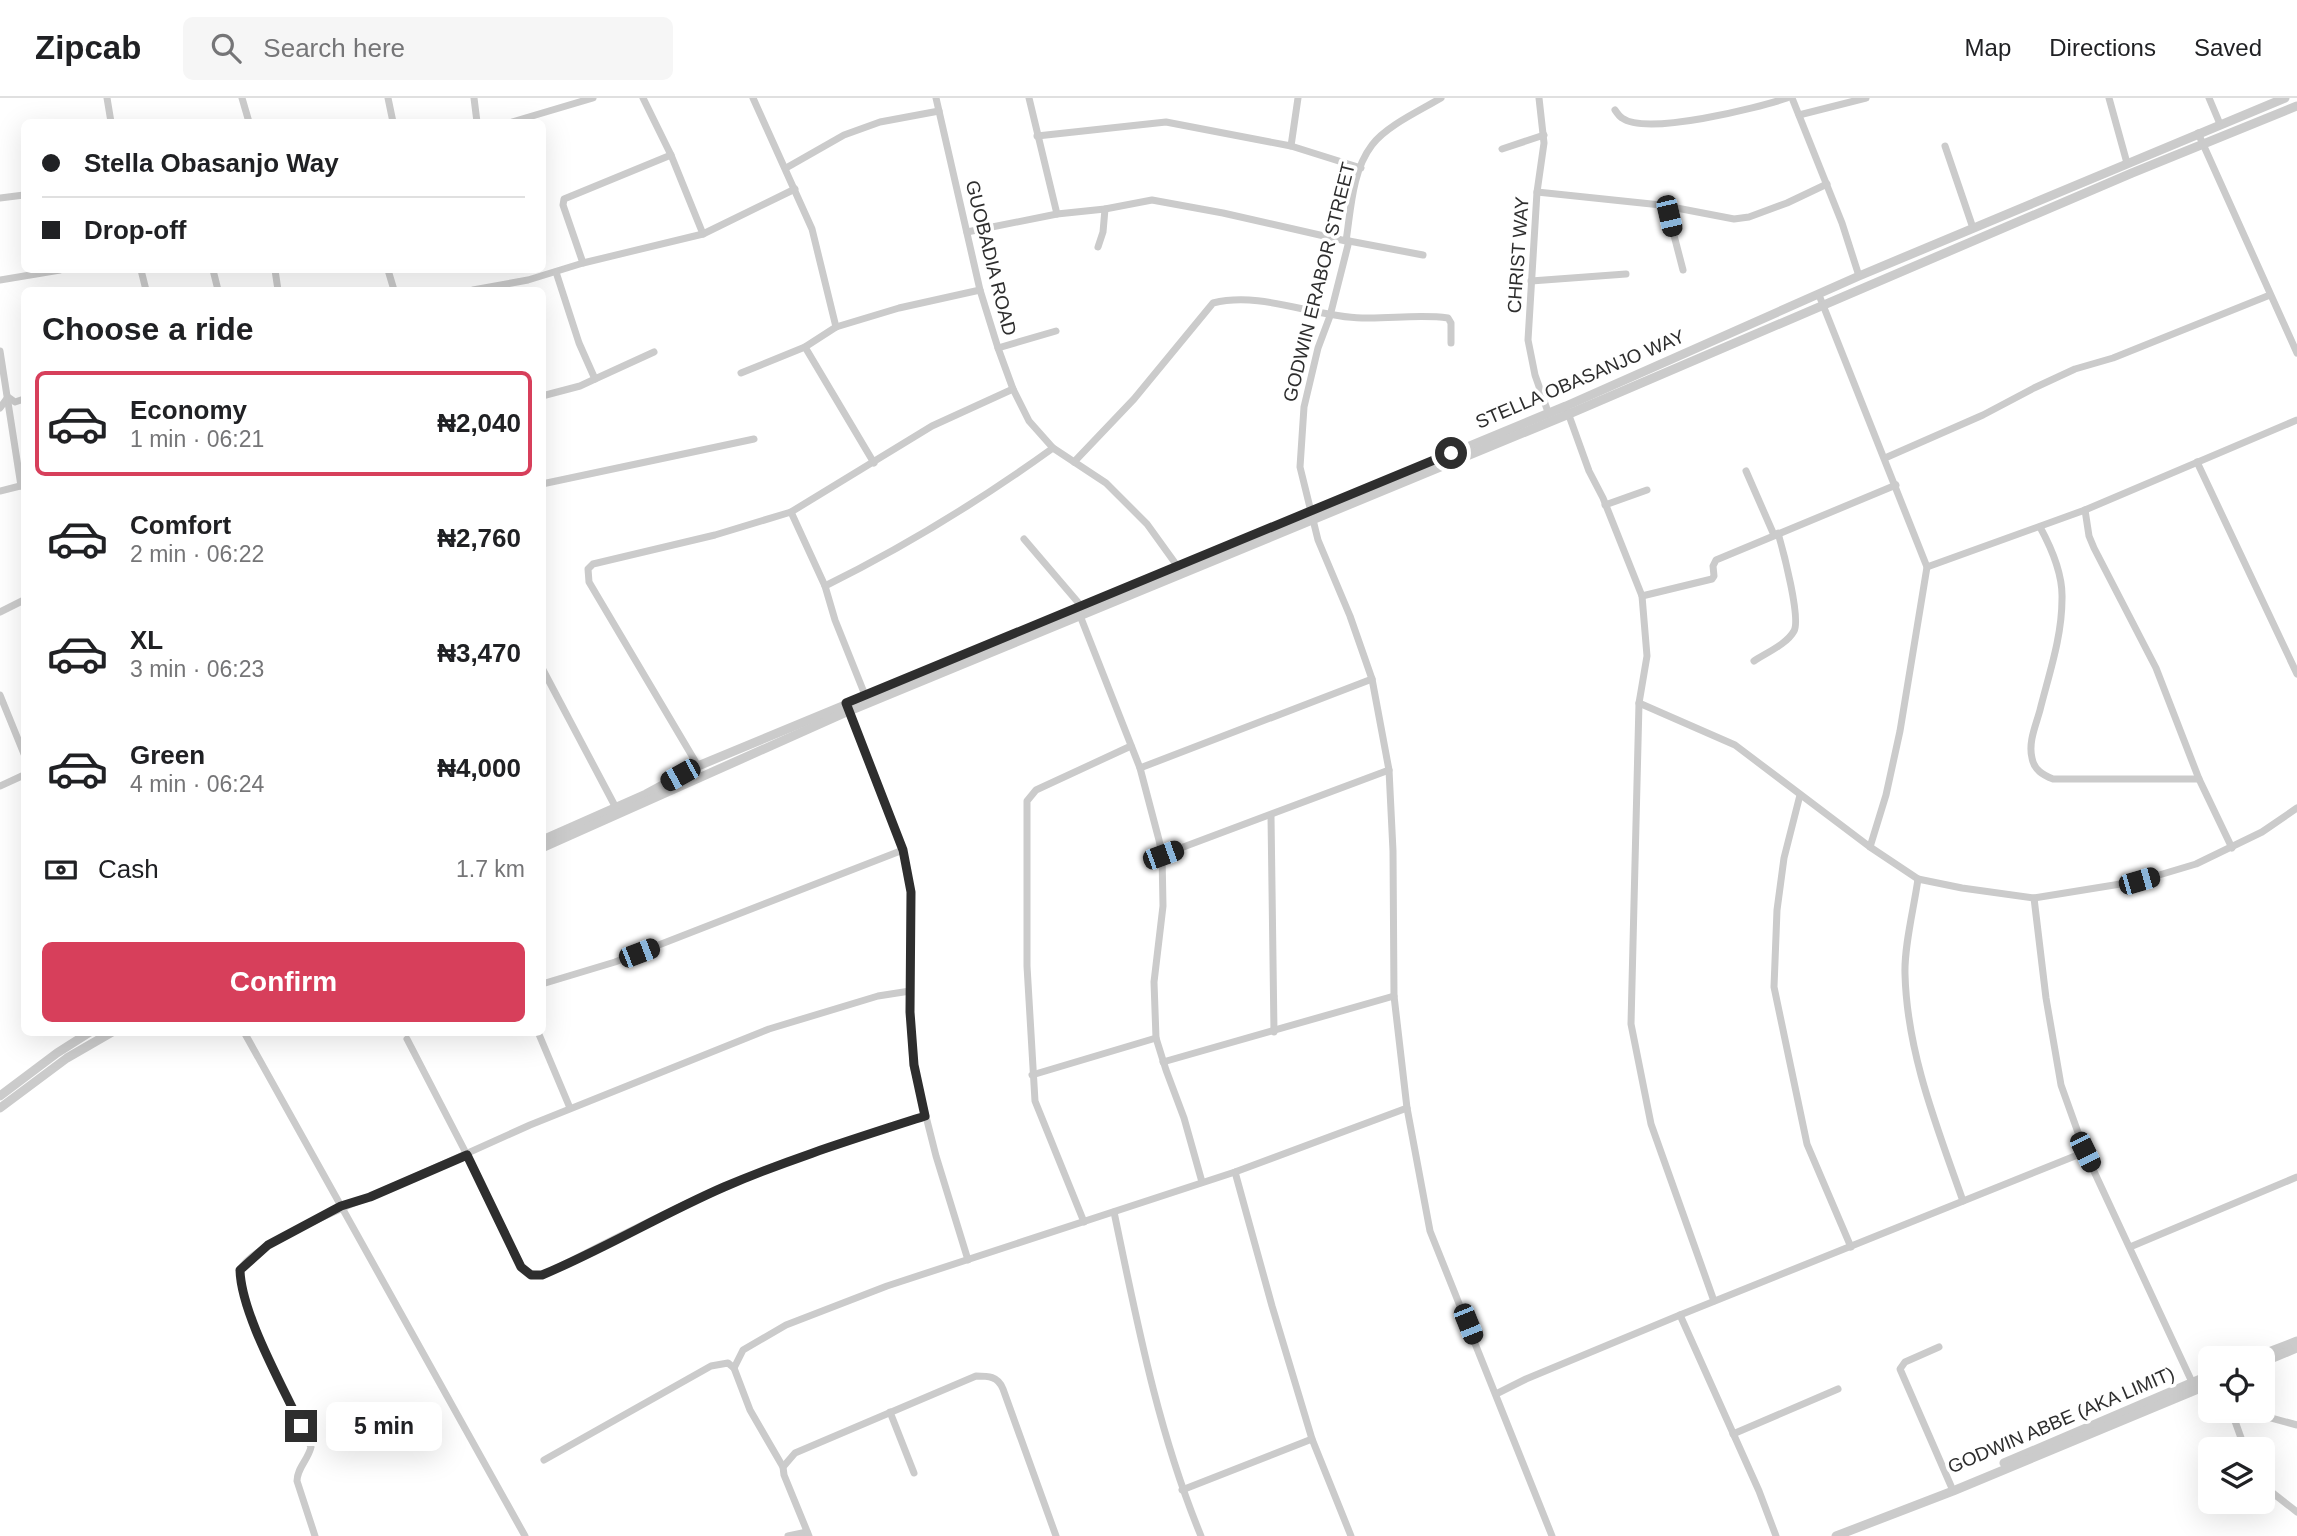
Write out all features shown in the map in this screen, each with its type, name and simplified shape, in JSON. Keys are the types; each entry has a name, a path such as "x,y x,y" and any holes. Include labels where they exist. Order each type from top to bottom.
{"street":[{"path":"107,98 110,119"},
{"path":"242,98 248,119"},
{"path":"388,98 392,119"},
{"path":"474,98 477,119"},
{"path":"522,119 593,98"},
{"path":"643,98 671,156 703,234"},
{"path":"753,98 812,229 836,327"},
{"name":"GUOBADIA ROAD","path":"936,98 980,290 1013,389 1029,421 1053,448 1106,483 1131,507 1147,524 1178,567"},
{"path":"1029,98 1057,214"},
{"path":"1291,146 1298,98"},
{"name":"GODWIN ERABOR STREET","path":"1441,98 1394,126 1372,144 1356,181 1348,241 1304,407 1300,467 1318,540 1350,616 1372,679 1390,770 1394,996 1407,1108 1430,1231 1552,1536"},
{"name":"CHRIST WAY","path":"1539,98 1544,135 1537,192 1528,340 1535,375 1548,412"},
{"path":"1615,110 1622,118 1635,123 1663,123 1731,114 1789,98 1799,115 1827,184 1859,276"},
{"path":"1799,115 1866,98"},
{"path":"2109,98 2127,163"},
{"path":"2209,98 2220,124"},
{"name":"STELLA OBASANJO WAY","path":"546,838 615,806 640,800 698,766 847,707 865,695 1080,611 1178,567 1199,563 1548,412 1567,410 1859,276 2284,98"},
{"path":"1311,515 1823,306 2297,106"},
{"path":"786,168 845,135 880,122 939,111"},
{"path":"1037,136 1166,122 1291,146 1361,168"},
{"path":"2198,134 2297,353"},
{"path":"1502,149 1544,135"},
{"path":"1945,146 1973,228"},
{"path":"583,263 563,205 564,199 671,156"},
{"path":"1537,192 1661,205 1734,219 1749,217 1787,203 1827,184"},
{"path":"487,287 703,234 795,189"},
{"path":"0,198 21,195"},
{"path":"967,232 1057,214 1152,200 1423,255"},
{"path":"1661,205 1669,216 1683,270"},
{"path":"1098,247 1103,232 1105,209"},
{"path":"556,272 579,343 595,379"},
{"path":"0,280 42,273"},
{"path":"1531,281 1626,274"},
{"path":"741,373 805,347 836,327 899,308 980,290"},
{"path":"1819,295 1927,567 1900,731 1870,847"},
{"path":"1885,458 1983,415 2075,369 2113,358 2270,295"},
{"path":"1074,462 1134,399 1213,303 1240,300 1286,306 1330,316 1448,318 1451,323 1451,343"},
{"path":"998,348 1056,331"},
{"path":"805,347 874,463"},
{"path":"0,351 21,479"},
{"path":"546,395 580,386 654,352"},
{"path":"698,766 589,582 588,569 593,564 715,535 791,512 932,426 1013,389"},
{"path":"8,397 15,402 21,400"},
{"path":"0,408 8,397"},
{"path":"1567,410 1589,471 1642,596 1647,656 1639,703 1630,1024 1651,1124 1714,1301"},
{"path":"1927,567 2085,510 2297,420"},
{"path":"546,483 754,439"},
{"path":"825,586 951,516 1053,448"},
{"path":"2197,463 2297,674"},
{"path":"1746,471 1786,561 1796,626 1790,637 1754,661"},
{"path":"0,491 21,485"},
{"path":"1642,596 1712,579 1716,560 1896,485"},
{"path":"1605,505 1647,490"},
{"path":"2085,510 2094,548 2156,668 2199,779 2232,848"},
{"path":"791,512 825,586 835,620 865,695"},
{"path":"2040,527 2050,544 2062,599 2060,624 2031,746 2032,758 2038,771 2053,779 2199,779"},
{"path":"1024,539 1080,611 1140,768 1163,855 1163,906 1154,982 1156,1038 1184,1118 1202,1182"},
{"path":"546,846 640,800 847,707 1199,563"},
{"path":"0,612 21,602"},
{"path":"546,676 615,806"},
{"path":"1140,768 1372,679"},
{"path":"0,695 21,747"},
{"path":"1639,703 1735,746 1870,847 1918,879 2034,898 2139,881 2196,864 2262,832 2297,808"},
{"path":"847,707 903,850 911,892 910,991 914,1065 925,1116 968,1260"},
{"path":"1084,1222 1035,1101 1027,966 1027,801 1036,790 1131,746"},
{"path":"1163,855 1390,770"},
{"path":"0,786 21,776"},
{"path":"1800,794 1784,858 1778,897 1774,987 1807,1144 1851,1247"},
{"path":"1270,816 1274,1032"},
{"path":"546,983 615,962 903,850"},
{"path":"1918,879 1905,972 1911,1033 1929,1106 1963,1201"},
{"path":"2034,898 2046,998 2062,1086 2085,1152 2192,1382"},
{"path":"315,1536 297,1481 297,1472 311,1447 261,1341 240,1284 240,1270 268,1245 341,1206 370,1197 570,1108 769,1029 878,996 910,991"},
{"path":"1163,1062 1394,996"},
{"path":"2,1091 84,1036"},
{"path":"0,1108 67,1058 105,1036"},
{"path":"246,1036 525,1536"},
{"path":"540,1036 570,1108"},
{"path":"1032,1075 1156,1038"},
{"path":"407,1039 521,1267 531,1275 542,1275 726,1186 832,1146 925,1116"},
{"path":"734,1368 743,1350 786,1325 887,1286 1236,1172 1407,1108"},
{"path":"1496,1394 1525,1379 1714,1301 2085,1152"},
{"path":"1236,1172 1312,1439 1351,1536"},
{"path":"2130,1247 2297,1177"},
{"path":"1114,1212 1147,1366 1182,1490 1201,1536"},
{"path":"1680,1315 1776,1536"},
{"path":"2275,1350 2297,1341"},
{"path":"1939,1348 1905,1362 1900,1369 1951,1486"},
{"path":"2275,1357 2297,1349"},
{"path":"544,1460 711,1366 728,1363 734,1368 750,1410 783,1467 783,1475 808,1534 788,1536"},
{"path":"783,1467 795,1453 976,1376 996,1378 1009,1402 1056,1536"},
{"name":"GODWIN ABBE (AKA LIMIT)","path":"1927,1500 1951,1486 2192,1382 2198,1382"},
{"name":"GODWIN ABBE (AKA LIMIT)","path":"1836,1536 2198,1386"},
{"path":"1733,1434 1838,1390"},
{"path":"890,1412 914,1473"},
{"path":"2275,1419 2297,1425"},
{"path":"1182,1490 1312,1439"},
{"path":"2275,1495 2297,1512"}],"route":[{"path":"301,1426 261,1341 240,1284 240,1270 268,1245 312,1224 341,1206 370,1197 467,1155 521,1267 531,1275 542,1275 726,1186 832,1146 925,1116 914,1065 910,1012 911,892 903,850 846,703 1451,453"}]}
